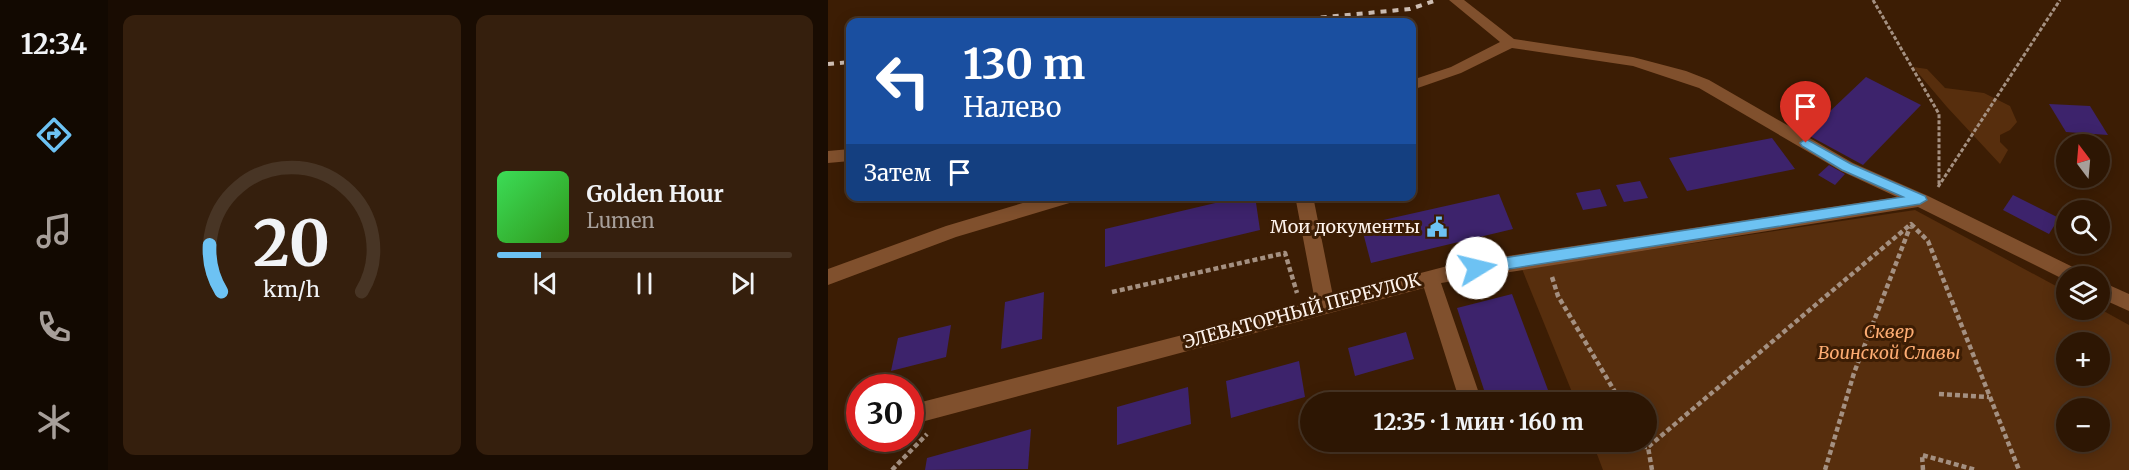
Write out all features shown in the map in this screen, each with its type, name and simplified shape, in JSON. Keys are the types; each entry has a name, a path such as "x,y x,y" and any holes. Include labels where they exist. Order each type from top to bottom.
{"street":[{"path":"1456,0 1510,43 1651,65 1704,84 1847,167 2056,267"},
{"path":"1416,84 1456,70 1510,43"},
{"path":"828,158 846,156"},
{"name":"ЭЛЕВАТОРНЫЙ ПЕРЕУЛОК","path":"924,411 1455,272 1920,200"},
{"path":"828,277 952,231 1053,201"},
{"path":"1305,201 1325,305"},
{"path":"1430,278 1468,392"},
{"path":"2110,294 2129,303"}],"path":[{"path":"1873,0 1939,114 1939,186"},
{"path":"1657,439 1911,225 1928,241 2019,470"},
{"path":"1939,394 1990,397"},
{"path":"1649,452 1652,470"},
{"path":"1923,470 1922,455 1976,470"}],"green space":[{"path":"1913,67 1927,69 1945,88 1984,93 2010,106 2017,122 2010,130 2000,135 2000,142 2008,150 2000,164 1947,107"},
{"name":"Сквер Воинской Славы","path":"1915,210 2056,286 2056,320 2110,320 2110,315 2129,325 2129,470 1603,470 1596,452 1657,452 1657,392 1572,392 1522,269"}],"building":[{"path":"1866,77 1921,105 1863,165 1806,134"},
{"path":"2049,104 2090,106 2107,134 2094,134 2066,132"},
{"path":"1772,138 1795,169 1687,191 1669,158"},
{"path":"1829,165 1845,174 1835,185 1818,175"},
{"path":"1640,181 1648,198 1624,202 1616,185"},
{"path":"1600,189 1607,206 1583,210 1576,193"},
{"name":"Мои документы","path":"1499,194 1513,229 1371,263 1361,225"},
{"path":"2013,195 2056,216 2056,223 2049,234 2003,210"},
{"path":"1224,201 1256,201 1260,230 1105,267 1105,229"},
{"path":"1044,292 1042,339 1001,349 1005,302"},
{"path":"1512,294 1549,392 1485,392 1457,308"},
{"path":"951,325 946,357 891,371 898,338"},
{"path":"1406,332 1414,359 1355,376 1348,348"},
{"path":"1299,361 1304,392 1300,392 1300,398 1231,418 1226,381"},
{"path":"1188,387 1191,424 1117,445 1117,407"},
{"path":"1031,429 1028,469 925,470 927,458"}],"railway":[{"path":"1315,18 1410,9 1437,0"},
{"path":"828,64 846,62"}],"place":[{"name":"Мои документы","path":"1437,227"}],"route":[{"path":"1477,268 1920,200 1847,167 1806,143"}]}
